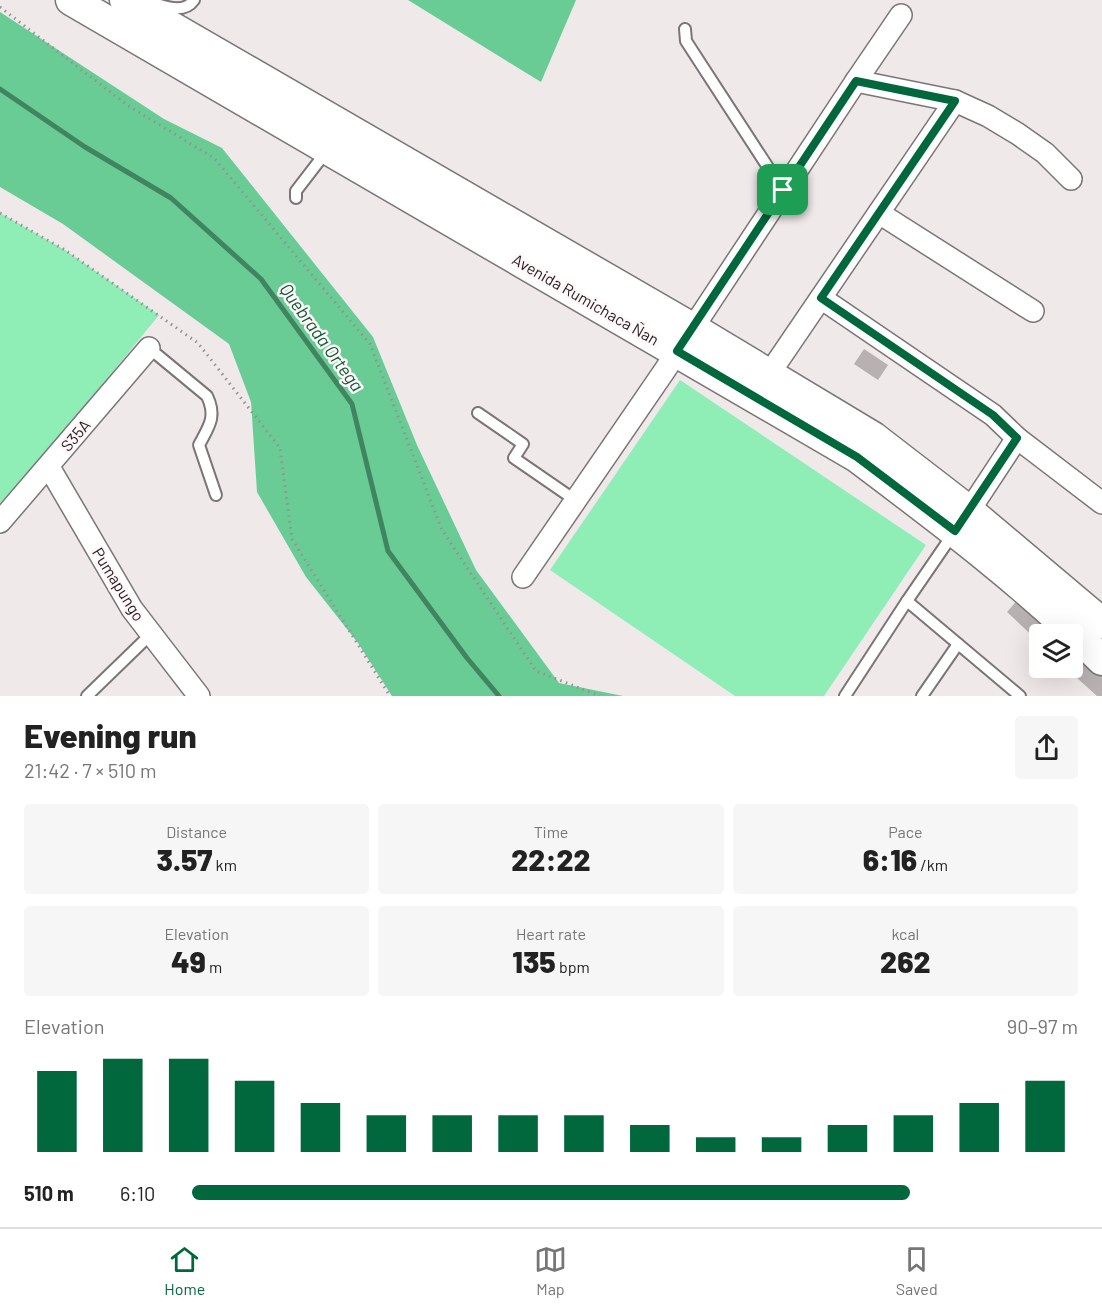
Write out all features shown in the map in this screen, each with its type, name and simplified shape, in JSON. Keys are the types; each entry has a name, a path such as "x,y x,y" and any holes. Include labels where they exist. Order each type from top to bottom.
{"main road":[{"name":"Avenida Rumichaca Ñan","path":"125,0 685,339 857,457 962,521 1102,623"},
{"name":"Avenida Rumichaca Ñan","path":"87,4 328,149 685,339 769,374 873,436 1102,660"}],"street":[{"path":"523,577 685,339 779,184 856,81 901,15"},
{"path":"856,81 955,101 1027,140 1045,153 1071,179"},
{"path":"769,374 955,101"},
{"path":"879,213 1033,311"},
{"path":"821,298 993,415 1017,438 1102,503"},
{"name":"S35A","path":"0,522 149,348"},
{"path":"962,521 1017,438"},
{"name":"Pumapungo","path":"49,467 132,609 199,696"}],"lane":[{"path":"138,0 179,9 185,8 194,0"},
{"path":"685,29 686,41 779,184"},
{"path":"296,198 296,191 328,149"},
{"path":"149,348 207,396 211,405 212,420 199,445 216,495"},
{"path":"478,413 523,444 514,458 575,500"},
{"path":"844,696 962,521"},
{"path":"907,601 1020,696"},
{"path":"87,696 150,634"},
{"path":"921,696 958,644"}],"path":[{"path":"0,7 127,105 214,158 370,344 442,530 536,671 600,696"}],"green space":[{"path":"408,0 576,0 541,82"},
{"path":"0,12 164,119 222,148 373,337 417,445 476,570 559,683 623,696 392,696 358,643 306,577 257,492 251,402 229,344 63,224 0,187"},
{"path":"0,213 65,250 159,315 49,450 0,503"},
{"path":"680,380 926,545 824,696 735,696 550,570"}],"building":[{"path":"864,349 888,365 878,380 854,364"},
{"path":"1020,597 1049,624 1029,624 1029,633 1007,612"},
{"path":"1083,656 1102,674 1102,696 1097,696 1077,678 1083,678"}],"waterway":[{"name":"Quebrada Ortega","path":"0,89 85,147 171,198 261,279 352,404 388,551 467,658 499,696"}],"route":[{"path":"856,81 955,101 821,298 993,415 1017,438 955,531 857,457 677,351 783,190 856,81"}]}
